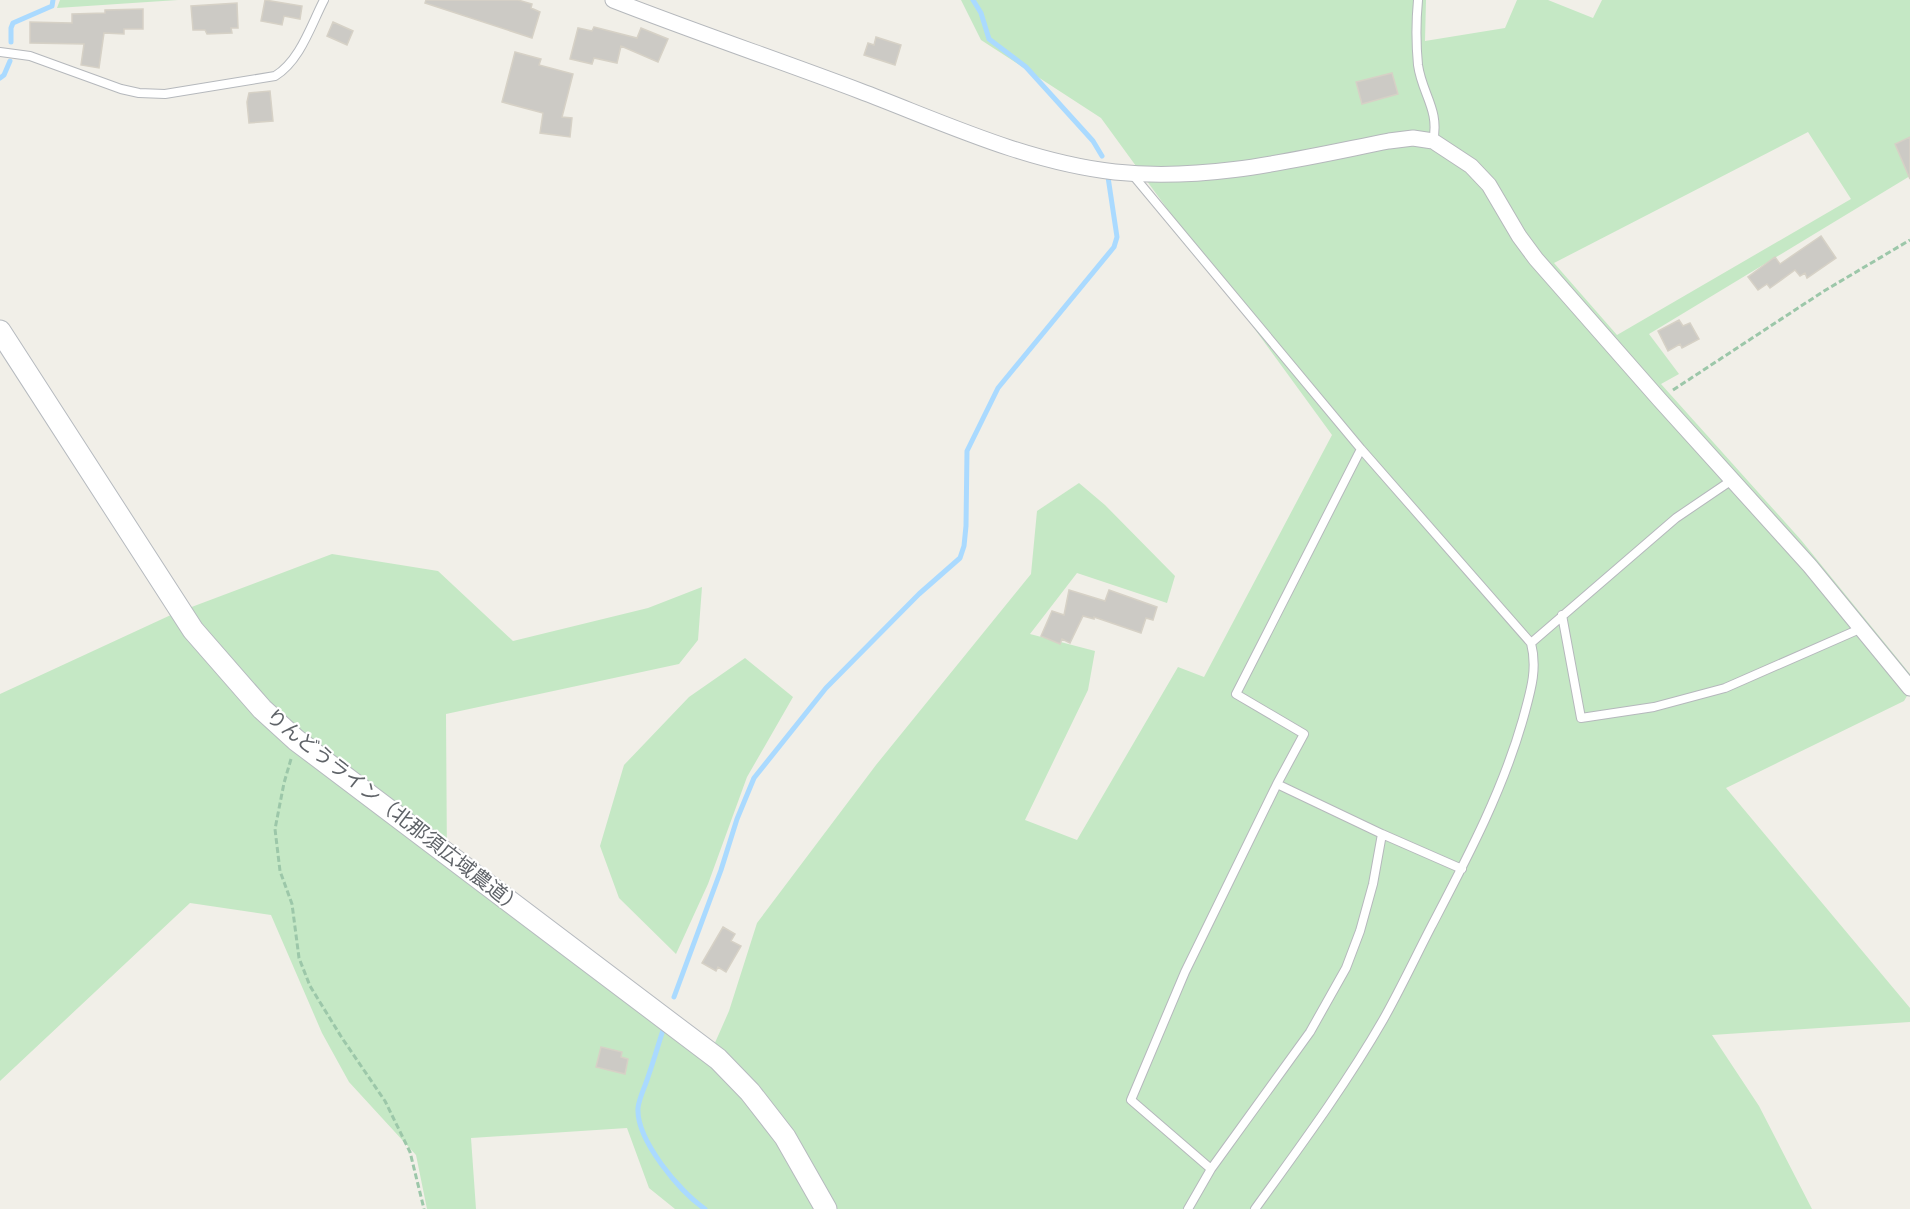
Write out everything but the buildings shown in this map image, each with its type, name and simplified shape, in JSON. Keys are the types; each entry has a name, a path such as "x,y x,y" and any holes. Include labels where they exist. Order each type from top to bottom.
{"street":[{"path":"613,0 992,141 1078,166 1131,173 1220,172 1397,140 1413,138 1433,141 1471,166 1489,185 1519,236 1536,259 1862,628 1910,688"},
{"name":"りんどうライン（北那須広域農道）","path":"0,331 193,630 262,709 296,740 718,1059 750,1092 784,1137 826,1209"}],"lane":[{"path":"0,52 30,56 120,89 139,93 165,94 275,76 286,69 293,60 324,0"},
{"path":"1418,0 1416,16 1418,66 1426,96 1434,113 1436,127 1433,141"},
{"path":"1131,173 1361,449 1531,644 1534,657 1534,679 1513,753 1490,811 1462,869 1383,1021 1315,1125 1255,1209"},
{"path":"1212,1169 1131,1100 1185,972 1304,734 1236,694 1361,449"},
{"path":"1531,644 1676,518 1732,480"},
{"path":"1562,615 1581,718 1654,707 1725,688 1862,628"},
{"path":"1277,784 1462,869"},
{"path":"1188,1209 1212,1169 1310,1032 1346,968 1368,903 1382,834"}],"path":[{"path":"1659,399 1824,291 1910,240"},
{"path":"296,740 284,783 275,829 280,871 292,904 299,958 310,986 385,1101 410,1152 424,1209"}],"green space":[{"path":"60,0 178,0 57,8"},
{"path":"961,0 1426,0 1425,41 1505,28 1517,0 1548,0 1593,18 1602,0 1910,0 1910,176 1649,334 1679,374 1661,384 1801,540 1910,674 1910,691 1904,701 1726,788 1910,1008 1910,1022 1712,1035 1759,1106 1812,1209 675,1209 649,1188 627,1128 471,1138 476,1209 427,1209 416,1155 349,1082 322,1033 271,915 190,903 0,1081 0,694 173,614 332,554 438,571 513,641 648,608 702,587 698,640 679,664 446,714 447,863 714,1045 729,1011 757,923 876,765 1031,574 1037,511 1079,483 1105,505 1175,576 1167,603 1077,573 1030,634 1095,651 1088,690 1025,820 1077,840 1178,667 1204,677 1332,435 1101,118 981,40","holes":["1808,132 1851,199 1617,335 1554,263"]},
{"path":"745,658 793,697 747,777 708,884 676,954 619,898 600,846 624,765 689,697"}],"waterway":[{"path":"11,42 13,23 52,6 53,0"},
{"path":"973,0 981,13 989,39 1026,67 1093,141 1102,156"},
{"path":"0,78 4,75 10,61"},
{"path":"674,997 721,870 737,819 754,778 826,688 919,594 960,558 966,526 967,451 998,388 1114,247 1117,237 1108,177"},
{"path":"665,1024 640,1100 639,1121 644,1135 661,1164 684,1191 705,1209"}]}
